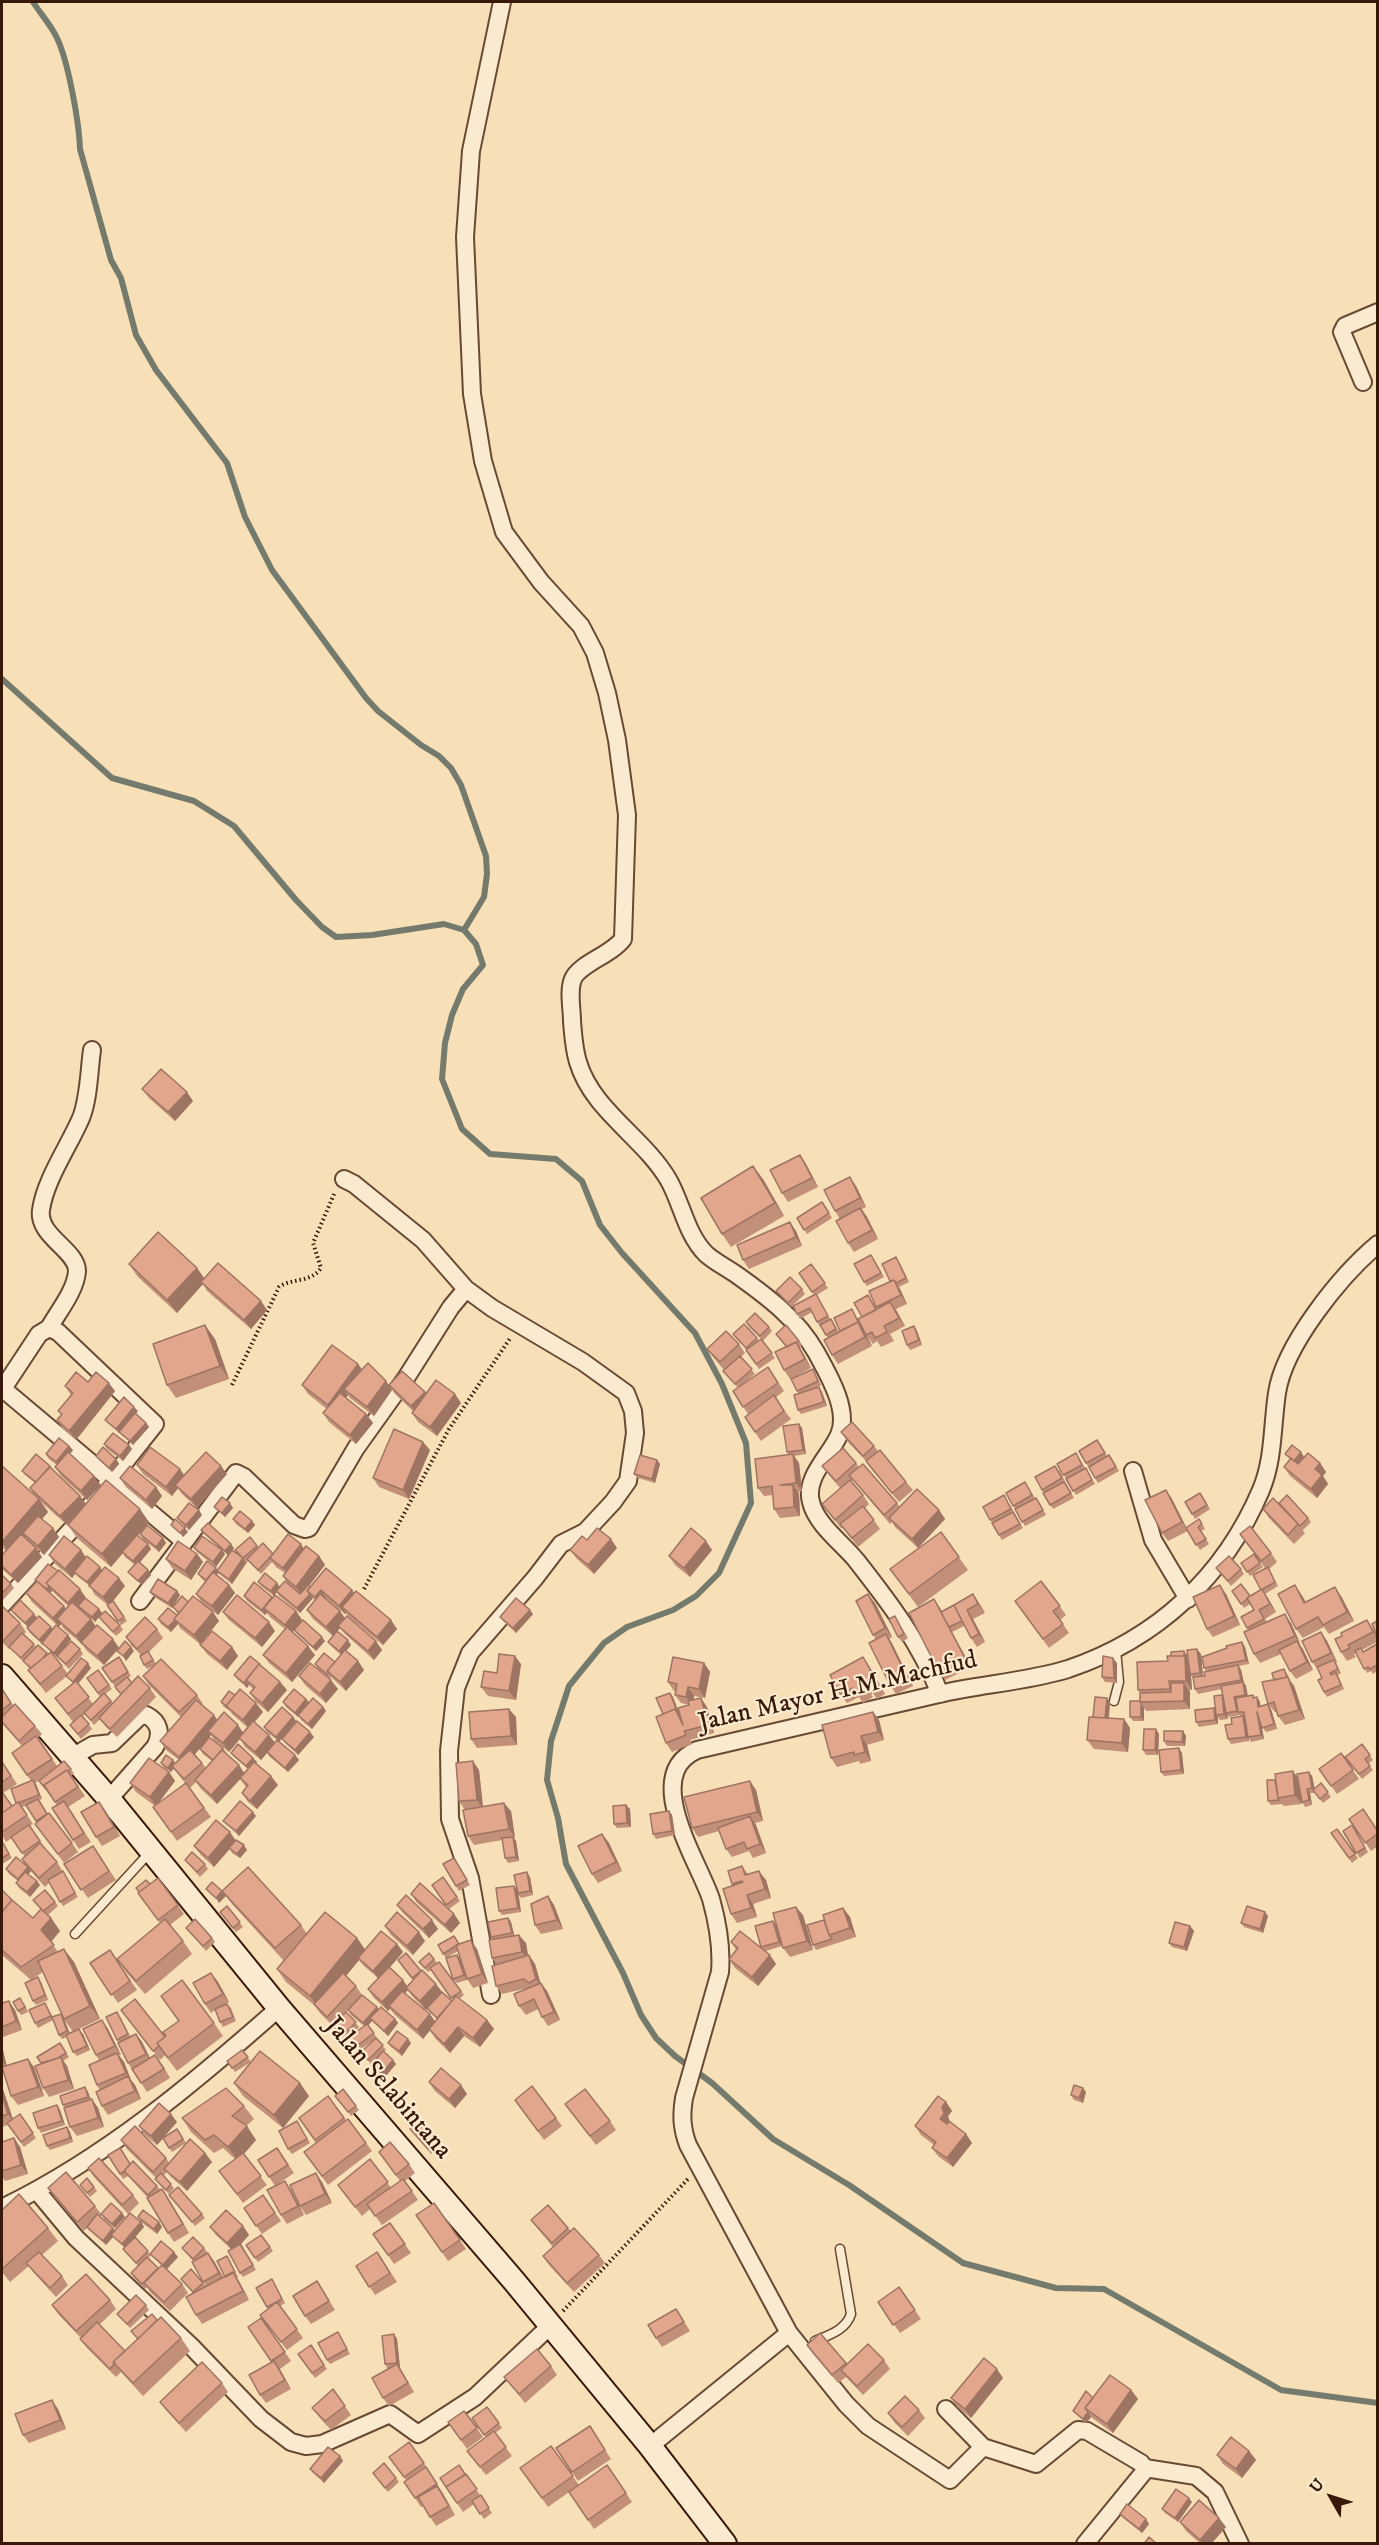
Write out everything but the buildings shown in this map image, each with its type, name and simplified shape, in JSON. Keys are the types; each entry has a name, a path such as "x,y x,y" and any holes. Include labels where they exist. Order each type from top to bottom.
{"street":[{"path":"502,2 471,151 465,237 472,394 483,461 504,532 541,582 581,626 595,653 607,693 617,740 627,815 623,939 614,950 577,972 571,988 573,1043 578,1063 594,1094 654,1159 668,1179 688,1226 701,1248 775,1303 806,1335 840,1405 841,1420 840,1434 813,1480 810,1490 811,1503 817,1517 877,1586 911,1635 940,1694"},
{"path":"1363,382 1342,332 1345,326 1377,312"},
{"path":"92,1050 82,1115 40,1210 44,1226 74,1261 77,1269 73,1286 49,1328 39,1334 2,1390 183,1540"},
{"path":"344,1179 354,1184 423,1240 466,1289 492,1308 583,1362 626,1393 633,1411 635,1433 628,1481 613,1502 585,1532 561,1544 535,1578 470,1653 456,1688 449,1751 450,1819 470,1878 491,1995"},
{"name":"Jalan Mayor H.M.Machfud","path":"983,2447 951,2480 946,2479 868,2426 838,2396 789,2333 688,2145 681,2113 720,1972 722,1953 720,1934 710,1896 680,1832 673,1780 686,1754 697,1750 940,1694 1066,1669 1116,1650 1173,1612 1188,1599 1228,1549 1261,1489 1270,1462 1277,1391 1290,1357 1312,1319 1343,1276 1377,1244"},
{"path":"140,1601 183,1540 236,1473 244,1477 294,1524 305,1529 309,1528 356,1448 406,1378 451,1307 466,1289"},
{"path":"2,1605 71,1530 153,1427 154,1422 58,1332 49,1328"},
{"path":"1133,1471 1153,1540 1188,1599"},
{"name":"Jalan Selabintana","path":"2,1676 109,1799 279,2008 551,2325 650,2446 725,2544"},
{"path":"72,1757 93,1744 112,1743 139,1717 146,1715 156,1724 159,1738 155,1747 109,1799"},
{"path":"2,2208 37,2191 100,2152 152,2115 228,2054 279,2008"},
{"path":"37,2191 76,2238 191,2346 261,2419 274,2431 298,2444 306,2446 322,2444 390,2414 418,2434 475,2397 551,2325"},
{"path":"650,2446 789,2333"},
{"path":"946,2409 983,2447 1036,2464 1078,2430 1087,2431 1132,2457 1144,2468 1196,2476 1215,2492 1240,2544"},
{"path":"1085,2544 1143,2473 1144,2468"}],"lane":[{"path":"1114,1701 1119,1682 1116,1650"},
{"path":"75,1934 151,1850"},
{"path":"800,2347 834,2333 849,2320 851,2314 840,2249"}],"path":[{"path":"232,1385 279,1287 312,1276 321,1268 313,1243 337,1186 344,1179"},
{"path":"364,1589 449,1429 520,1324"},
{"path":"551,2325 700,2166"}],"waterway":[{"path":"33,2 54,32 65,60 75,107 80,149 111,260 121,278 136,335 156,370 227,463 245,517 272,570 366,698 378,711 421,745 439,756 451,768 461,785 486,856 487,874 484,897 464,930"},
{"path":"2,679 112,778 194,801 234,826 296,900 322,927 336,937 372,935 444,924 464,930 476,944 483,965 463,989 452,1015 445,1043 442,1079 462,1129 490,1154 556,1159 582,1181 600,1225 622,1253 695,1333 722,1384 746,1443 751,1503 719,1573 696,1596 673,1610 627,1627 604,1643 569,1686 551,1741 547,1780 558,1818 566,1864 623,1973 641,2015 656,2038 675,2056 712,2083 773,2139 849,2185 963,2263 1056,2288 1104,2289 1281,2390 1378,2403"}]}
